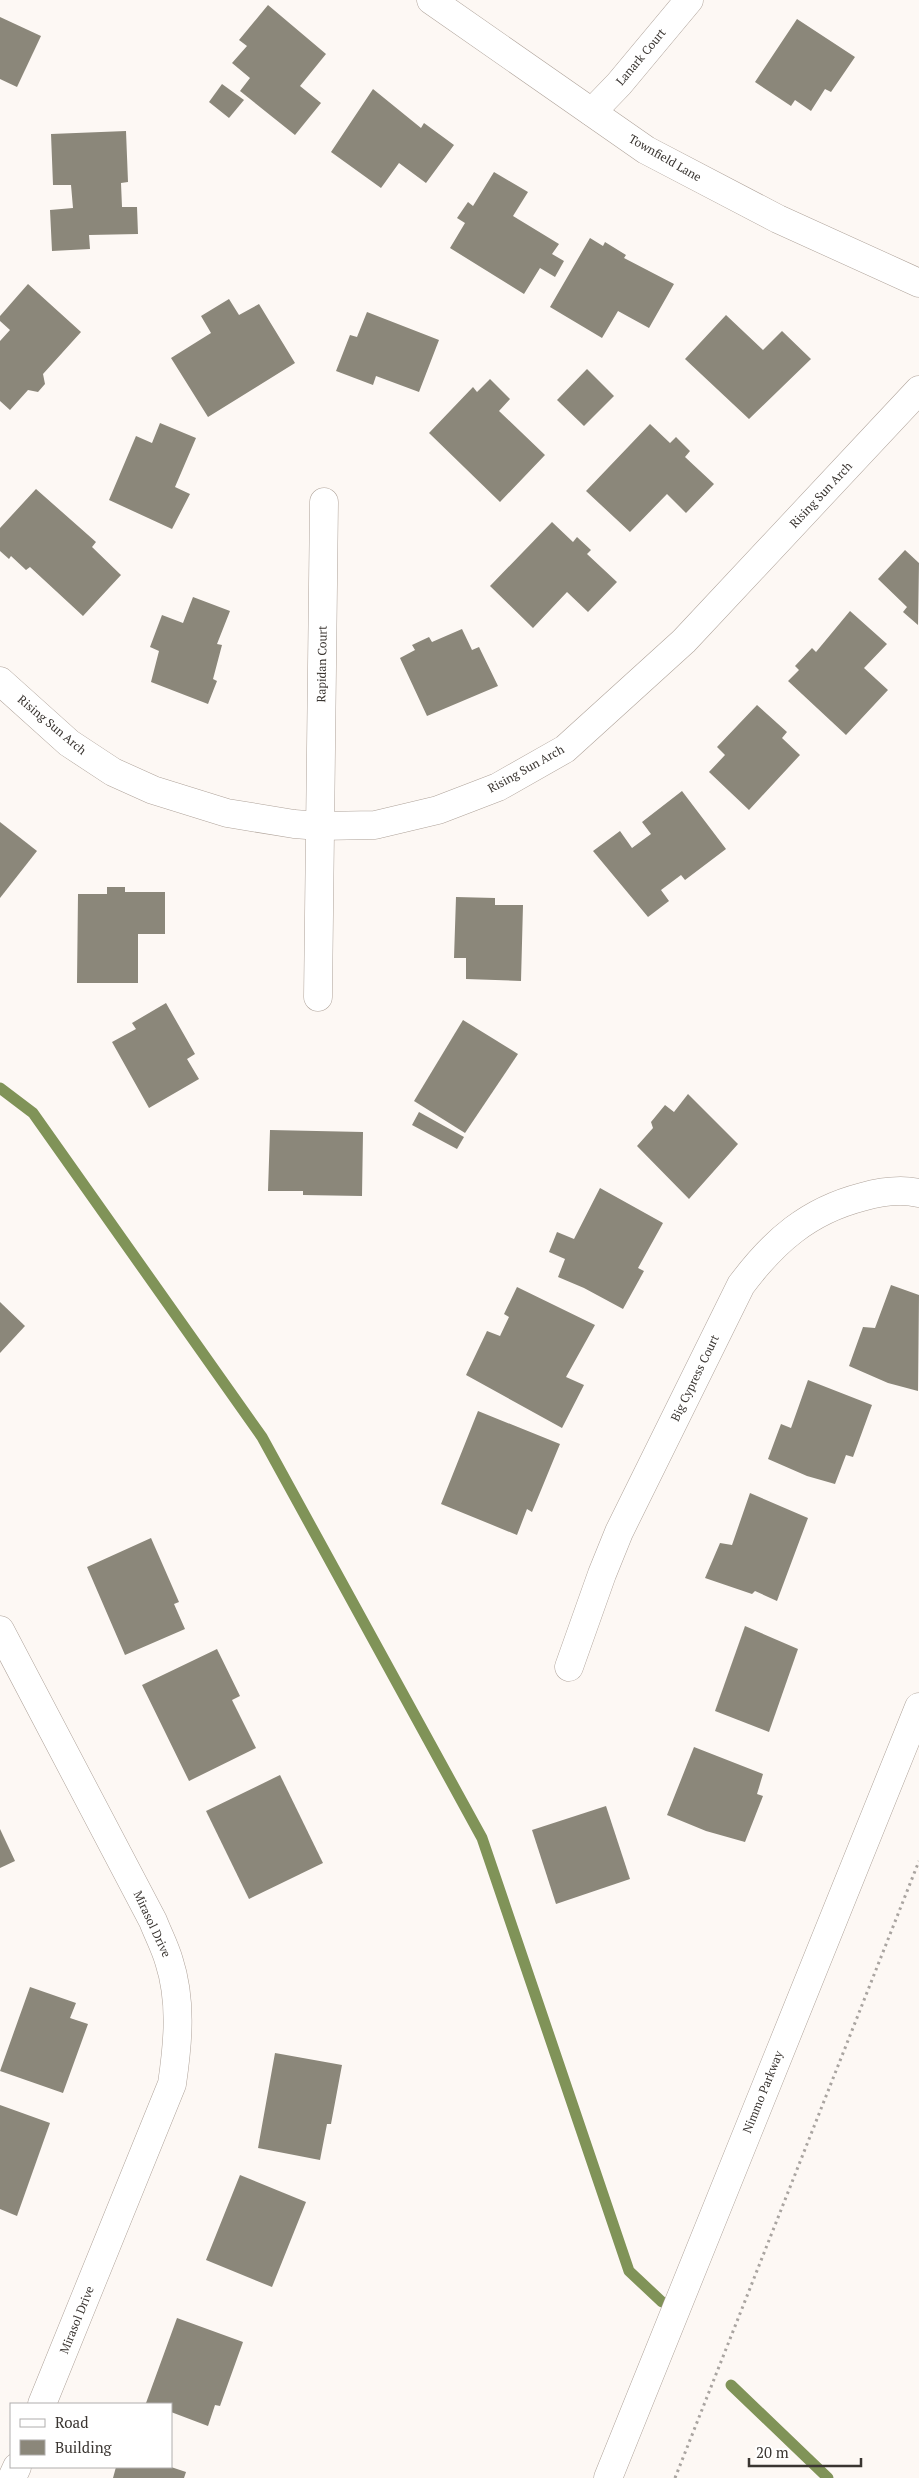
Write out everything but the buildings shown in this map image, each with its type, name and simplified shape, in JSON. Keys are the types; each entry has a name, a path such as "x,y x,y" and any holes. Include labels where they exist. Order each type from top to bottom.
{"street":[{"name":"Townfield Lane","path":"431,0 655,155 778,219 919,283"},
{"name":"Lanark Court","path":"592,112 619,84 689,0"},
{"name":"Rising Sun Arch","path":"0,681 69,743 114,772 153,790 227,813 294,824 320,826 375,825 438,810 498,787 565,748 684,641 919,390"},
{"name":"Rapidan Court","path":"318,997 324,502"},
{"name":"Big Cypress Court","path":"569,1667 619,1532 741,1285 764,1255 797,1226 836,1204 877,1193 912,1191 919,1193"},
{"name":"Mirasol Drive","path":"0,1630 8,1664 153,1921 170,1961 177,2003 178,2046 172,2084 42,2403"},
{"name":"Nimmo Parkway","path":"608,2478 919,1707"}],"path":[{"path":"675,2478 919,1861"}],"waterway":[{"path":"0,1088 33,1113 262,1437 482,1838 629,2271 662,2302"},
{"path":"731,2385 828,2478"}]}
